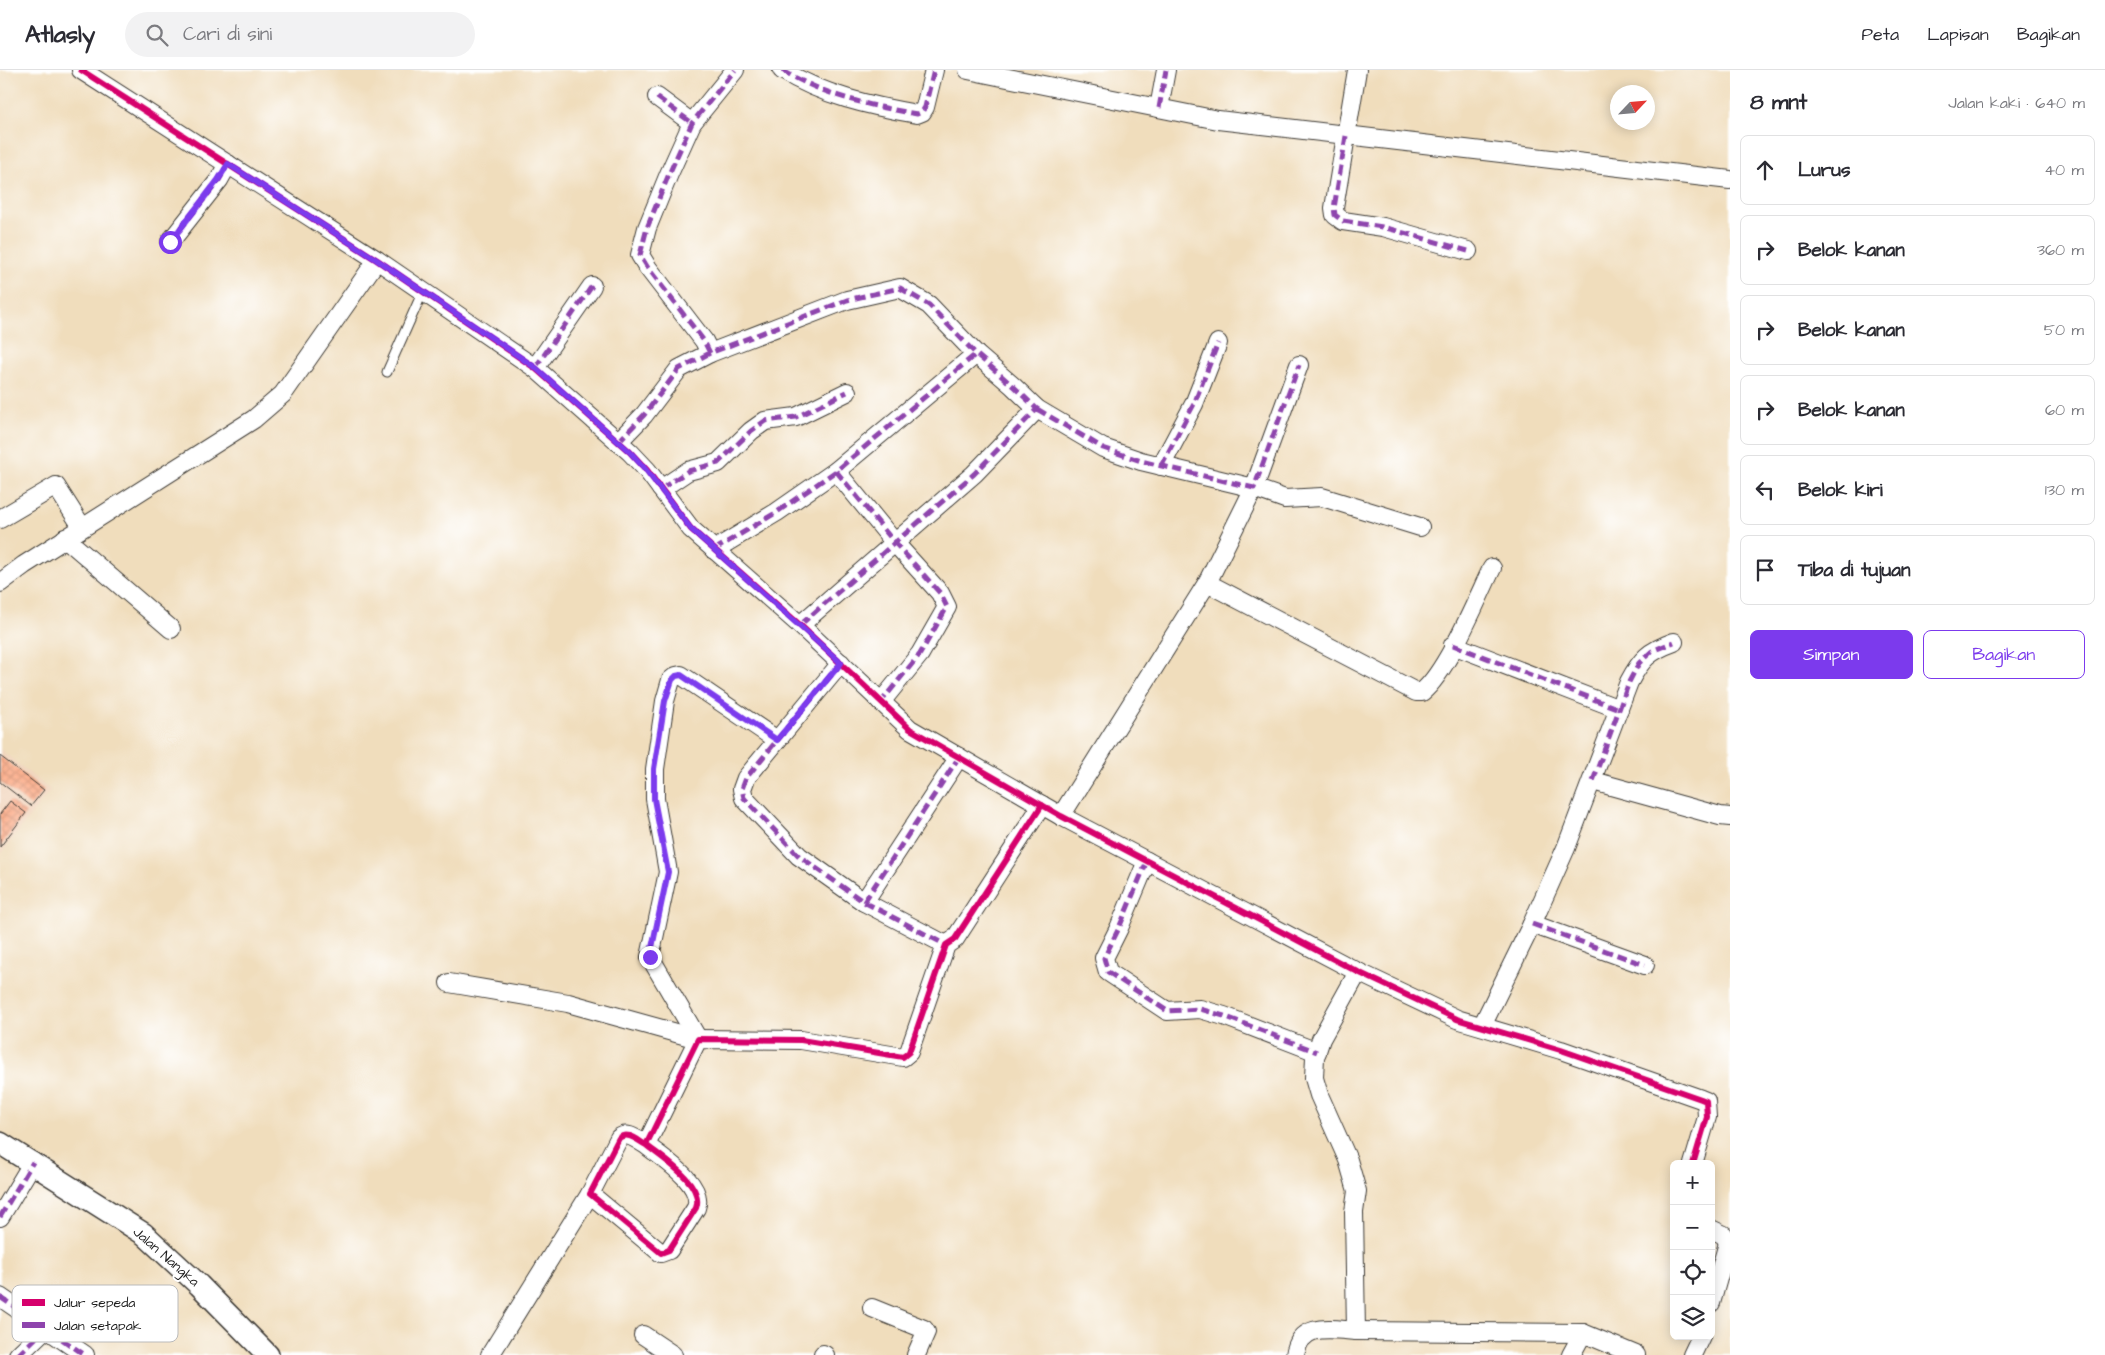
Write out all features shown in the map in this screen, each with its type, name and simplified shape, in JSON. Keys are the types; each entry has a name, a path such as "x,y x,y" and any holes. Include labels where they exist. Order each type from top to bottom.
{"street":[{"path":"81,70 377,260 536,368 646,470 691,529 841,663 910,729 1061,816 1358,972 1457,1019 1561,1050 1706,1101 1707,1117 1694,1160"},
{"path":"710,353 704,341 640,255 647,228 692,123 735,70"},
{"path":"782,70 842,97 917,114 925,108 934,70"},
{"path":"968,70 1218,120 1730,180"},
{"path":"1159,108 1166,70"},
{"path":"1357,70 1334,208 1338,219 1343,222 1383,227 1468,251"},
{"path":"657,97 692,123"},
{"path":"170,242 214,186 228,164"},
{"path":"0,583 82,527 254,419 282,394 377,260"},
{"path":"536,368 592,286"},
{"path":"618,442 644,415 679,369 710,353 847,300 900,288 928,306 976,354 1037,409 1103,448 1141,462 1254,488 1285,499 1322,497 1420,527"},
{"path":"1161,466 1194,404 1218,343"},
{"path":"714,550 777,512 836,471 976,354"},
{"path":"1061,816 1207,583 1254,488 1299,365"},
{"path":"661,489 688,471 718,463 765,421 796,417 847,392"},
{"path":"800,626 974,474 1037,409"},
{"path":"836,471 895,543 940,593 947,607 920,654 881,702"},
{"path":"0,518 56,486 82,527"},
{"path":"65,538 171,629"},
{"path":"1207,583 1416,692 1422,692 1432,683 1454,645 1492,568"},
{"path":"1482,1026 1532,924 1566,848 1619,709 1639,663 1652,651 1674,642"},
{"path":"1454,645 1619,709"},
{"path":"841,663 746,778 742,789 744,798 799,856 864,902 946,945"},
{"path":"698,1039 650,957 668,872 654,799 654,769 665,701 672,680 676,676 681,675 777,740"},
{"path":"864,902 959,757"},
{"path":"1593,781 1720,816 1730,817"},
{"path":"448,982 568,1002 698,1039 800,1040 903,1057 909,1052 946,945 955,939 1042,805"},
{"path":"1147,861 1104,958 1108,972 1167,1011 1200,1010 1224,1016 1317,1052"},
{"path":"1532,924 1645,965"},
{"path":"1356,1331 1354,1212 1357,1190 1348,1160 1319,1095 1314,1078 1320,1039 1358,972"},
{"path":"646,1145 698,1039"},
{"path":"490,1355 590,1194 619,1138 623,1135 627,1134 646,1145 690,1181 698,1203 669,1250 660,1253 590,1194"},
{"name":"Jalan Nangka","path":"0,1143 33,1162 144,1234 199,1285 268,1355"},
{"path":"0,1217 33,1162"},
{"path":"1714,1295 1728,1243 1724,1235 1715,1231"},
{"path":"0,1297 12,1305"},
{"path":"872,1308 924,1329 926,1332 916,1355"},
{"path":"1296,1355 1301,1339 1307,1332 1325,1329 1356,1331 1583,1333 1636,1355"},
{"path":"1571,1355 1583,1333"},
{"path":"643,1335 674,1355"},
{"path":"1692,1355 1699,1340"},
{"path":"18,1355 31,1342"},
{"path":"66,1342 85,1355"}],"lane":[{"path":"386,372 423,291"}],"shaded area":[{"path":"0,749 50,790 0,855"}],"building":[{"path":"0,756 44,790 31,806 0,782"},
{"path":"10,801 26,813 0,847 0,814"}],"marked path":[{"path":"710,353 704,341 640,255 647,228 692,123 735,70"},
{"path":"782,70 797,79 830,93 917,114 922,112 925,107 934,70"},
{"path":"1159,108 1166,70"},
{"path":"657,97 692,123"},
{"path":"1346,136 1334,208 1335,215 1343,221 1383,227 1468,251"},
{"path":"170,242 219,180 228,164"},
{"path":"535,368 592,286"},
{"path":"618,442 644,415 679,369 710,353 847,300 900,288 929,305 976,354 1037,409 974,474 800,625"},
{"path":"1161,466 1194,404 1218,343"},
{"path":"714,550 777,512 836,471 976,354"},
{"path":"1037,409 1103,448 1141,461 1254,488 1299,365"},
{"path":"661,489 688,471 718,463 751,431 765,421 796,417 847,392"},
{"path":"836,471 895,543 940,593 947,607 920,654 881,702"},
{"path":"1593,781 1629,682 1639,663 1652,651 1674,642"},
{"path":"1453,645 1619,709"},
{"path":"841,663 746,778 742,789 744,798 799,856 864,902 946,945"},
{"path":"864,902 959,757"},
{"path":"1147,861 1119,928 1104,958 1108,972 1167,1011 1200,1009 1224,1016 1317,1052"},
{"path":"1532,924 1645,965"},
{"path":"0,1217 33,1162"},
{"path":"0,1297 12,1305"},
{"path":"18,1355 31,1342"},
{"path":"66,1342 85,1355"}],"cycle path":[{"path":"81,70 377,260 535,368 630,452 647,470 691,529 800,625 910,729 1061,816 1358,972 1457,1019 1561,1050 1706,1101 1707,1117 1694,1160"},
{"path":"646,1145 626,1135 619,1138 590,1194 661,1253 669,1250 696,1208 697,1199 694,1190 680,1172 646,1145 698,1039 801,1040 903,1057 909,1052 946,945 955,939 1042,805"}],"route":[{"path":"170,242 206,197 228,164 377,260 536,368 630,452 691,529 841,663 777,740 681,675 676,676 672,680 665,701 654,769 654,799 668,872 650,957"}]}
